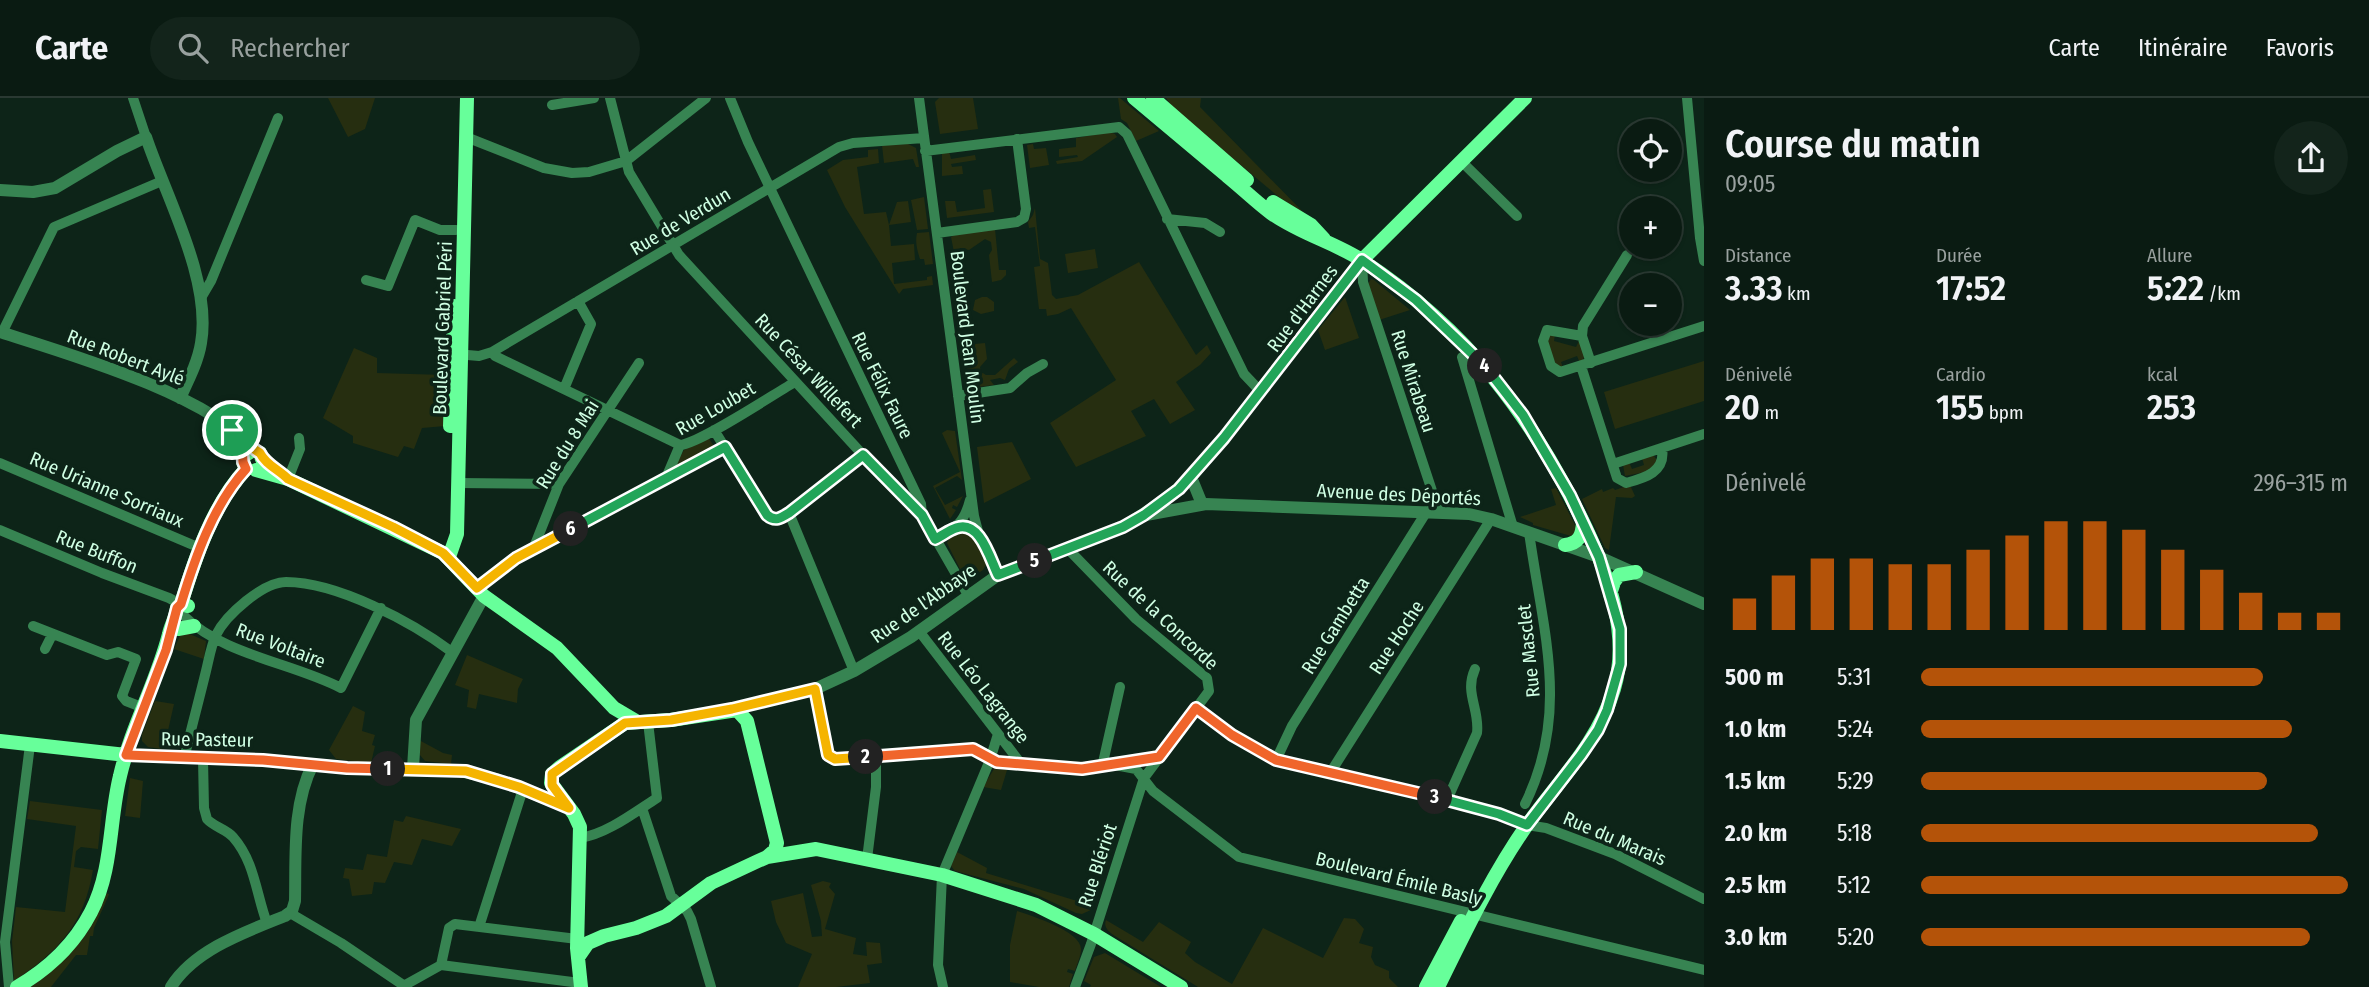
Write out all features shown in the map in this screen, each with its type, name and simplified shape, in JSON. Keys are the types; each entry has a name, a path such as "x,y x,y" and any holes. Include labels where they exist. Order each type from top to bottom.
{"main road":[{"name":"Boulevard Gabriel Péri","path":"444,554 456,542 458,98"},
{"name":"Boulevard Gabriel Péri","path":"444,554 448,533 467,98"},
{"path":"1134,98 1271,213 1306,234 1325,240 1362,260 1416,300 1478,357 1523,415 1564,486 1599,557 1620,629 1620,664 1607,710 1598,730 1543,805 1524,823"},
{"path":"1153,98 1276,205 1311,225 1325,240"},
{"name":"Rue d'Harnes","path":"1362,260 1525,98"},
{"path":"18,987 45,968 69,944 97,900 105,874 116,797 126,755 166,650 170,630 189,618 194,568 201,548 226,497 252,461"},
{"name":"Rue Robert Aylé","path":"252,461 279,470 288,479 444,554"},
{"path":"1565,545 1578,540 1583,523"},
{"path":"444,554 481,592 557,648 614,708 642,722"},
{"path":"1610,594 1619,575 1636,572"},
{"path":"1438,987 1470,914 1524,823 1583,738 1600,704 1611,662 1614,609"},
{"path":"613,730 617,718 614,708"},
{"path":"732,709 741,712 747,721 777,846 767,857"},
{"name":"Rue de l'Abbaye","path":"569,808 552,785 552,774 613,730 625,723 732,709"},
{"name":"Rue Pasteur","path":"0,741 126,755"},
{"path":"569,808 578,820 580,838 577,939 581,985"},
{"path":"772,826 783,841 942,875 1036,905 1094,934 1181,987"},
{"path":"579,956 586,944 653,922 681,907 714,881 767,857 816,849"},
{"path":"1426,987 1455,932 1470,914"},
{"path":"579,916 586,929 604,936"}],"street":[{"path":"134,98 190,255 201,298 201,343 197,360 180,398"},
{"path":"551,105 594,98"},
{"name":"Rue César Willefert","path":"610,98 629,172 673,246 863,455 911,497 935,539"},
{"path":"466,137 544,168 560,172 596,171 626,161 706,98"},
{"name":"Rue Félix Faure","path":"730,98 911,497"},
{"name":"Boulevard Jean Moulin","path":"919,98 971,497 979,535 998,575"},
{"path":"1687,98 1704,261"},
{"path":"201,298 211,281 278,118"},
{"path":"925,151 1119,127 1127,134 1244,374 1261,392"},
{"path":"0,190 33,191 55,188 146,137"},
{"name":"Rue de Verdun","path":"457,354 479,356 492,352 770,187 846,145 924,138"},
{"path":"937,233 1017,222 1024,218 1026,209 1017,139"},
{"path":"1462,162 1517,216"},
{"path":"1,333 54,227 162,181"},
{"path":"1167,219 1195,220 1220,232"},
{"path":"366,280 388,286 415,220 440,230 456,230"},
{"path":"1625,259 1583,326 1586,364 1617,478 1622,482 1652,475 1663,455 1662,448"},
{"name":"Rue d'Harnes","path":"1144,515 1191,477 1261,392 1362,260"},
{"name":"Rue Mirabeau","path":"1362,260 1363,282 1433,512"},
{"path":"564,389 591,324 578,301"},
{"path":"1582,336 1547,330 1543,341 1551,366 1555,370 1560,372 1704,326"},
{"name":"Rue Robert Aylé","path":"1,333 116,372 210,413 240,434 252,461"},
{"path":"492,352 495,356 680,445"},
{"path":"1462,357 1513,527"},
{"name":"Rue du 8 Mai","path":"534,547 559,484 639,363"},
{"path":"958,396 1010,388 1027,373 1043,364"},
{"name":"Rue Loubet","path":"666,478 680,445 690,443 714,430 795,382"},
{"path":"714,430 767,515 776,519 789,513 863,455"},
{"path":"1613,464 1704,434"},
{"path":"288,479 300,449 299,439"},
{"name":"Rue Loubet","path":"481,592 505,565 534,547 725,447"},
{"name":"Rue Urianne Sorriaux","path":"0,463 201,548"},
{"path":"1191,477 1202,504"},
{"path":"457,483 559,484"},
{"path":"968,595 935,539 957,527 967,512 971,497"},
{"name":"Avenue des Déportés","path":"1165,500 1202,504 1433,512 1491,519 1599,557 1704,604"},
{"name":"Avenue des Déportés","path":"1144,515 1202,504"},
{"name":"Rue Gambetta","path":"1276,760 1292,726 1433,512"},
{"path":"789,513 854,671"},
{"name":"Rue de l'Abbaye","path":"732,709 815,689 854,671 919,631 998,575 1123,527 1144,515"},
{"name":"Rue Hoche","path":"1331,774 1491,519"},
{"path":"957,527 971,528 979,535"},
{"name":"Rue Buffon","path":"0,530 169,598 189,618"},
{"name":"Rue Masclet","path":"1525,804 1539,775 1552,702 1548,649 1529,532"},
{"name":"Rue de la Concorde","path":"1069,549 1136,619 1207,678 1209,691 1159,757"},
{"path":"184,759 189,618 223,624 238,608 263,591 285,582 324,589 381,608 452,652"},
{"path":"413,768 416,720 481,592"},
{"name":"Rue Voltaire","path":"189,618 341,688 381,608"},
{"path":"33,626 107,655 118,652 136,659 122,696 126,701 144,708"},
{"name":"Rue Léo Lagrange","path":"919,631 1022,765"},
{"path":"45,649 52,635"},
{"path":"1447,800 1478,733 1469,681 1475,669"},
{"path":"1102,767 1119,687"},
{"path":"815,689 830,757 835,759 973,749 990,760 1082,769 1159,757"},
{"path":"747,721 760,703"},
{"name":"Rue du Marais","path":"1196,708 1232,735 1276,760 1447,800 1546,828 1615,854 1704,899"},
{"path":"580,838 597,833 642,808 659,795 642,722"},
{"path":"943,987 938,965 942,875 990,760 998,734"},
{"path":"9,987 5,942 30,745"},
{"name":"Rue Pasteur","path":"126,755 347,768 466,771 496,779 569,808"},
{"path":"867,859 876,786 876,756"},
{"name":"Rue Blériot","path":"1074,987 1094,934 1144,778 1159,757"},
{"path":"203,759 206,818 228,832 244,853 255,878 267,923"},
{"path":"171,987 190,964 216,948 289,914 295,901 298,824 306,778 313,764"},
{"name":"Boulevard Émile Basly","path":"1115,765 1131,766 1153,791 1239,857 1704,970"},
{"path":"479,927 523,789"},
{"path":"1543,805 1542,821 1546,828"},
{"path":"642,808 671,897 691,919 712,987"},
{"path":"1447,908 1453,912 1456,919 1455,932"},
{"path":"289,914 341,943 406,986 441,965 581,985"},
{"path":"441,965 450,926 455,924 577,939"}],"green space":[{"path":"328,98 375,98 365,129 348,137"},
{"path":"939,98 973,98 978,129 940,134 935,102"},
{"path":"1118,98 1159,131 1136,141 1127,123 1121,119"},
{"path":"1166,98 1201,98 1200,107 1303,212 1280,198 1174,109"},
{"path":"1109,132 1117,137 1082,161 1057,164 1056,161 1078,157 1059,157 1059,149 1076,147 1076,138"},
{"path":"908,144 916,148 919,167 916,167 913,159 884,163 882,145"},
{"path":"1033,144 1034,149 1046,148 1049,165 1030,168 1027,145"},
{"path":"878,149 879,163 857,167 864,214 886,212 891,246 914,244 915,260 892,263 894,284 927,280 927,277 932,276 933,285 903,289 899,294 845,207 827,170 843,160 868,157 868,150"},
{"path":"949,151 951,159 975,155 976,160 951,164 952,167 962,166 963,174 942,176 942,153"},
{"path":"991,189 994,212 947,218 945,201 955,201 957,212 985,208 983,190"},
{"path":"924,197 928,229 917,230 911,200"},
{"path":"908,201 911,222 889,225 897,202"},
{"path":"1035,208 1040,259 1048,263 1052,295 1056,299 1078,295 1139,262 1196,355 1207,345 1211,353 1200,365 1176,382 1195,410 1170,424 1154,399 1131,411 1146,436 1076,467 1050,423 1116,380 1071,308 1047,316 1046,309 1039,309 1034,267 1040,266 1035,227 1029,228 1028,222"},
{"path":"995,229 999,270 1006,270 1006,275 1001,280 992,282 989,255 992,250 991,242 985,239 969,250 960,248 955,257 951,237"},
{"path":"929,232 933,264 925,265 924,259 919,256 916,236 917,233"},
{"path":"1095,249 1098,268 1068,273 1065,254"},
{"path":"1371,279 1410,310 1379,320 1368,284"},
{"path":"982,297 994,302 994,311 981,314 973,310 975,300"},
{"path":"1345,297 1359,338 1325,350 1318,330"},
{"path":"1555,334 1554,341 1576,347 1579,341 1584,356 1580,363 1577,356 1561,362 1563,368 1556,367 1547,342 1549,335"},
{"path":"985,343 987,359 980,367 981,372 986,375 995,375 1014,358 1018,362 1009,369 1005,380 990,380 994,385 969,385 964,345"},
{"path":"354,348 377,358 377,373 445,375 445,426 422,428 414,449 404,446 398,457 353,443 353,436 323,418"},
{"path":"1704,361 1704,401 1615,429 1604,392"},
{"path":"947,430 955,431 962,480 957,476 935,488 945,505 963,496 957,507 953,505 952,508 956,510 950,519 933,486 960,472 942,433"},
{"path":"708,437 715,448 678,467 676,464 684,450"},
{"path":"1012,442 1031,479 984,503 977,447"},
{"path":"1653,455 1657,460 1650,471 1625,476 1623,465 1629,462 1632,469 1644,465 1642,458"},
{"path":"1630,485 1635,496 1616,497 1609,550 1605,548 1582,499 1602,489 1603,492"},
{"path":"1556,488 1576,527 1577,531 1571,536 1533,525 1520,517 1556,505 1551,489"},
{"path":"964,531 974,534 987,563 983,570 969,579 964,577 947,543 949,539"},
{"path":"185,632 206,641 204,659 174,649"},
{"path":"467,655 523,679 518,689 517,703 479,694 476,709 467,707 469,690 455,685"},
{"path":"155,701 174,704 167,735 163,735 162,749 148,747 142,741"},
{"path":"353,706 365,712 362,731 375,735 371,763 336,759 329,750"},
{"path":"419,740 452,755 451,764 425,761 420,755"},
{"path":"994,769 1007,770 1001,790 983,787"},
{"path":"130,778 143,781 140,818 125,816"},
{"path":"30,801 102,810 98,849 81,847 76,851 74,867 93,870 89,889 76,921 44,959 14,981 12,941 16,907 65,912 76,826 27,819"},
{"path":"406,816 461,829 452,846 422,839 412,865 394,862 385,883 374,882 372,894 352,896 349,879 343,878 345,868 363,870 367,854 387,857 394,820 403,822"},
{"path":"957,852 987,868 986,873 1090,905 1089,908 1093,909 1082,914 1076,913 1024,889 955,871 951,866"},
{"path":"823,881 831,883 829,887 835,894 825,929 856,938 853,954 867,956 866,942 880,943 882,963 867,965 870,983 836,987 798,987 812,954 786,943 776,922 771,901 803,893 812,937 822,936 821,921 811,885"},
{"path":"105,893 109,894 93,936 90,936 87,955 76,955 51,987 30,987 64,957"},
{"path":"1017,911 1065,930 1079,942 1081,952 1075,971 1068,969 1067,972 1073,974 1069,987 1039,987 1010,982 1010,945"},
{"path":"1344,918 1355,919 1364,929 1359,943 1373,947 1371,957 1375,965 1389,971 1389,978 1398,987 1198,987 1115,936 1105,925 1106,920 1143,942 1159,922 1191,942 1185,953 1195,962 1232,984 1263,928 1323,958"},
{"path":"1105,953 1161,987 1090,987 1091,985 1084,981 1094,957"}],"route":[{"path":"1362,260 1416,300 1478,357 1523,415 1570,495 1599,557 1620,629 1620,664 1615,687 1598,730 1527,825 1447,800 1276,760 1232,735 1196,708 1159,757 1102,767 1082,769 997,762 973,749 835,759 828,755 815,689 671,720 625,723 552,774 552,785 569,808 496,779 454,769 347,768 263,760 126,755 166,650 170,630 189,576 215,516 246,469 243,466 242,448 232,430 240,434 253,450 260,453 262,459 288,479 443,553 477,588 505,565 534,547 725,447 767,515 773,519 789,513 863,455 922,515 935,539 957,527 975,531 998,575 1123,527 1179,489 1286,361 1362,260"}]}
